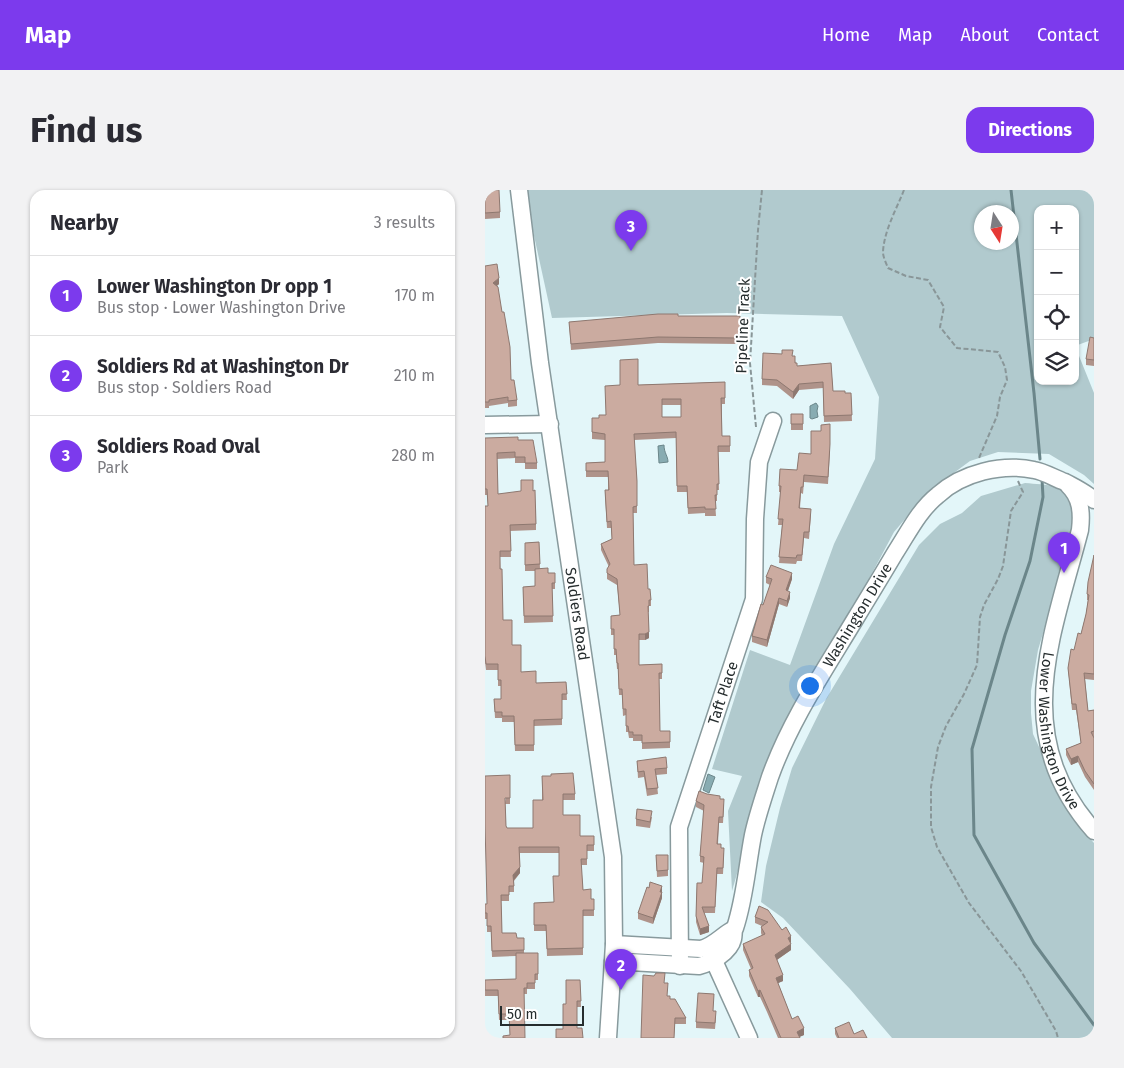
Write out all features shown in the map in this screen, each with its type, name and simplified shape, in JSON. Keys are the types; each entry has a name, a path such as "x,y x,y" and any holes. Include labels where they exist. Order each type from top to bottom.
{"street":[{"name":"Soldiers Road","path":"519,190 534,320 611,838 614,876 614,944 608,1038"},
{"name":"Taft Place","path":"680,966 679,827 754,599 755,519 759,462 773,421"},
{"path":"485,425 550,424"},
{"name":"Washington Drive","path":"711,954 725,950 733,940 734,929 740,912 753,833 780,751 797,717 911,527 922,512 937,495 952,484 980,473 1003,468 1033,470 1049,474 1082,490 1094,500"},
{"name":"Lower Washington Drive","path":"1064,482 1072,489 1079,500 1087,530 1050,645 1043,686 1043,708 1050,752 1057,772 1081,817 1094,832"},
{"path":"614,944 701,949 711,954 749,1038"},
{"path":"613,961 699,966 707,964 711,954"}],"path":[{"name":"Pipeline Track","path":"757,432 750,362 762,190"},
{"path":"904,190 886,237 883,254 888,268 906,276 928,280 944,307 940,327 957,348 999,352 1005,367 1007,380 1000,397 997,416 979,458 980,473"},
{"path":"1003,468 1011,477 1019,481 1023,492 1011,511 1003,566 983,605 980,617 977,665 964,694 946,726 938,747 931,787 931,827 937,847 969,903 1021,970 1059,1038"}],"shaded area":[{"path":"524,190 1094,190 1094,339 1079,345 1079,205 1034,205 1034,385 1079,385 1079,356 1094,393 1094,484 1084,475 1049,454 998,452 970,461 928,492 894,532 767,770 732,891 728,811 742,776 712,769 750,650 790,665 834,544 875,459 879,397 842,316 727,313 552,318"},
{"path":"816,403 818,406 818,417 812,419 810,418 810,406"},
{"path":"664,445 668,462 659,463 658,446"},
{"path":"1025,483 1048,485 1061,490 1067,494 1074,509 1074,529 1038,650 1031,691 1031,713 1033,734 1073,820 1094,843 1094,1038 892,1038 850,989 783,918 761,902 766,866 792,768 826,699 919,545 940,524 962,513 981,496"},
{"path":"708,774 715,777 709,793 703,790"}],"building":[{"path":"485,190 499,190 500,212 485,213"},
{"path":"497,264 499,278 493,283 498,287 502,312 504,312 510,347 511,380 514,380 517,400 508,401 508,397 485,402 485,266"},
{"path":"678,314 678,316 740,316 740,335 737,335 737,338 658,337 571,344 569,322"},
{"path":"1090,337 1094,338 1094,360 1086,359"},
{"path":"782,350 793,350 792,356 795,356 797,366 831,363 833,391 851,393 852,415 824,416 823,382 799,384 793,392 777,380 762,379 763,353 782,354"},
{"path":"638,359 638,385 725,382 725,398 721,398 722,436 730,436 730,446 718,446 719,484 717,484 717,495 715,495 716,509 705,509 705,507 688,508 687,486 677,486 676,432 634,434 637,506 633,507 634,565 647,564 648,589 650,589 651,600 649,600 648,606 649,632 639,634 639,665 662,664 662,673 659,673 660,731 670,731 670,742 642,743 642,735 633,735 633,732 629,732 628,726 626,726 626,709 623,709 622,689 619,689 618,663 616,649 614,649 614,629 611,629 611,616 620,615 617,579 607,573 610,564 601,544 612,539 611,521 607,522 605,490 609,490 608,471 586,471 586,463 605,462 605,434 592,432 592,418 606,415 605,386 620,385 620,360","holes":["662,399 681,399 681,417 662,417"]},
{"path":"791,414 803,414 803,424 791,424"},
{"path":"830,424 828,477 804,475 803,487 801,487 799,508 811,509 809,532 804,532 802,555 797,555 796,558 779,557 783,519 778,519 781,486 779,486 780,469 797,470 799,453 811,454 811,431 821,431 821,425"},
{"path":"518,437 518,440 533,440 537,463 525,463 525,457 515,457 515,452 497,453 498,494 521,491 521,480 533,480 536,524 510,525 511,551 500,551 503,620 512,620 512,645 521,645 521,672 536,671 536,683 566,682 567,694 562,694 562,719 534,720 534,745 515,745 514,716 502,716 502,712 495,712 494,699 501,699 501,680 498,680 498,664 486,664 485,656 485,506 488,506 487,489 485,489 485,438"},
{"path":"539,542 540,564 525,565 525,543"},
{"path":"1094,555 1094,674 1084,673 1088,711 1094,710 1094,731 1091,732 1094,738 1094,784 1078,756 1071,759 1066,749 1081,743 1076,704 1072,704 1068,668 1071,649 1074,650 1078,633 1081,634 1086,614 1089,595 1087,594 1088,582"},
{"path":"771,565 792,573 786,590 790,592 787,601 779,598 767,640 752,636 761,604 763,605 772,579 766,577"},
{"path":"548,568 548,573 555,573 555,583 552,583 553,616 524,616 523,587 535,586 535,569"},
{"path":"666,757 667,768 655,769 658,788 647,789 644,771 638,772 637,761"},
{"path":"573,773 575,794 563,794 563,815 580,815 580,836 594,836 594,845 587,845 587,859 581,859 583,890 591,889 591,899 594,899 594,910 583,910 583,948 547,949 546,925 534,925 534,903 554,902 553,876 559,876 559,847 519,847 520,867 513,875 514,886 509,886 509,895 501,895 502,933 516,933 517,938 524,938 524,950 492,951 491,926 487,926 487,913 485,913 485,904 487,904 485,776 510,775 510,798 505,798 507,828 533,828 533,800 543,800 542,776"},
{"path":"699,791 720,796 720,799 724,799 723,817 719,817 717,844 721,844 721,848 724,848 723,868 717,868 715,907 702,907 709,926 700,929 696,916 697,883 702,883 704,857 700,856 704,805 696,801"},
{"path":"637,809 652,811 650,822 636,819"},
{"path":"656,855 668,855 668,870 657,871"},
{"path":"650,882 662,886 660,892 662,892 653,918 638,913"},
{"path":"759,906 768,910 782,930 786,927 791,936 788,938 791,944 775,955 783,975 776,978 792,1019 798,1016 804,1028 797,1032 800,1038 781,1038 749,970 753,968 743,944 765,934 761,927 768,922 755,917"},
{"path":"516,953 538,953 538,974 535,974 535,983 527,983 527,988 524,988 525,1038 503,1038 503,1036 510,1035 509,1014 499,1014 498,990 485,990 485,980 516,979"},
{"path":"656,973 665,973 664,983 668,983 667,996 670,996 670,999 675,999 686,1018 675,1018 674,1038 641,1038 643,975 654,976"},
{"path":"566,980 580,980 581,1001 577,1001 577,1028 582,1028 583,1038 556,1038 556,1029 563,1029 563,1004 566,1004"},
{"path":"698,993 714,994 713,1011 716,1011 715,1023 696,1022"},
{"path":"849,1022 854,1034 863,1030 867,1038 839,1038 835,1028"}],"waterway":[{"path":"1011,190 1040,459"},
{"path":"1042,479 1043,497 1030,561 1005,635 972,749 974,835 1034,943 1094,1025"}],"place":[{"name":"Soldiers Road Oval","path":"631,251"},
{"name":"Lower Washington Dr opp 1","path":"1064,573"},
{"name":"Soldiers Rd at Washington Dr","path":"621,990"}]}
